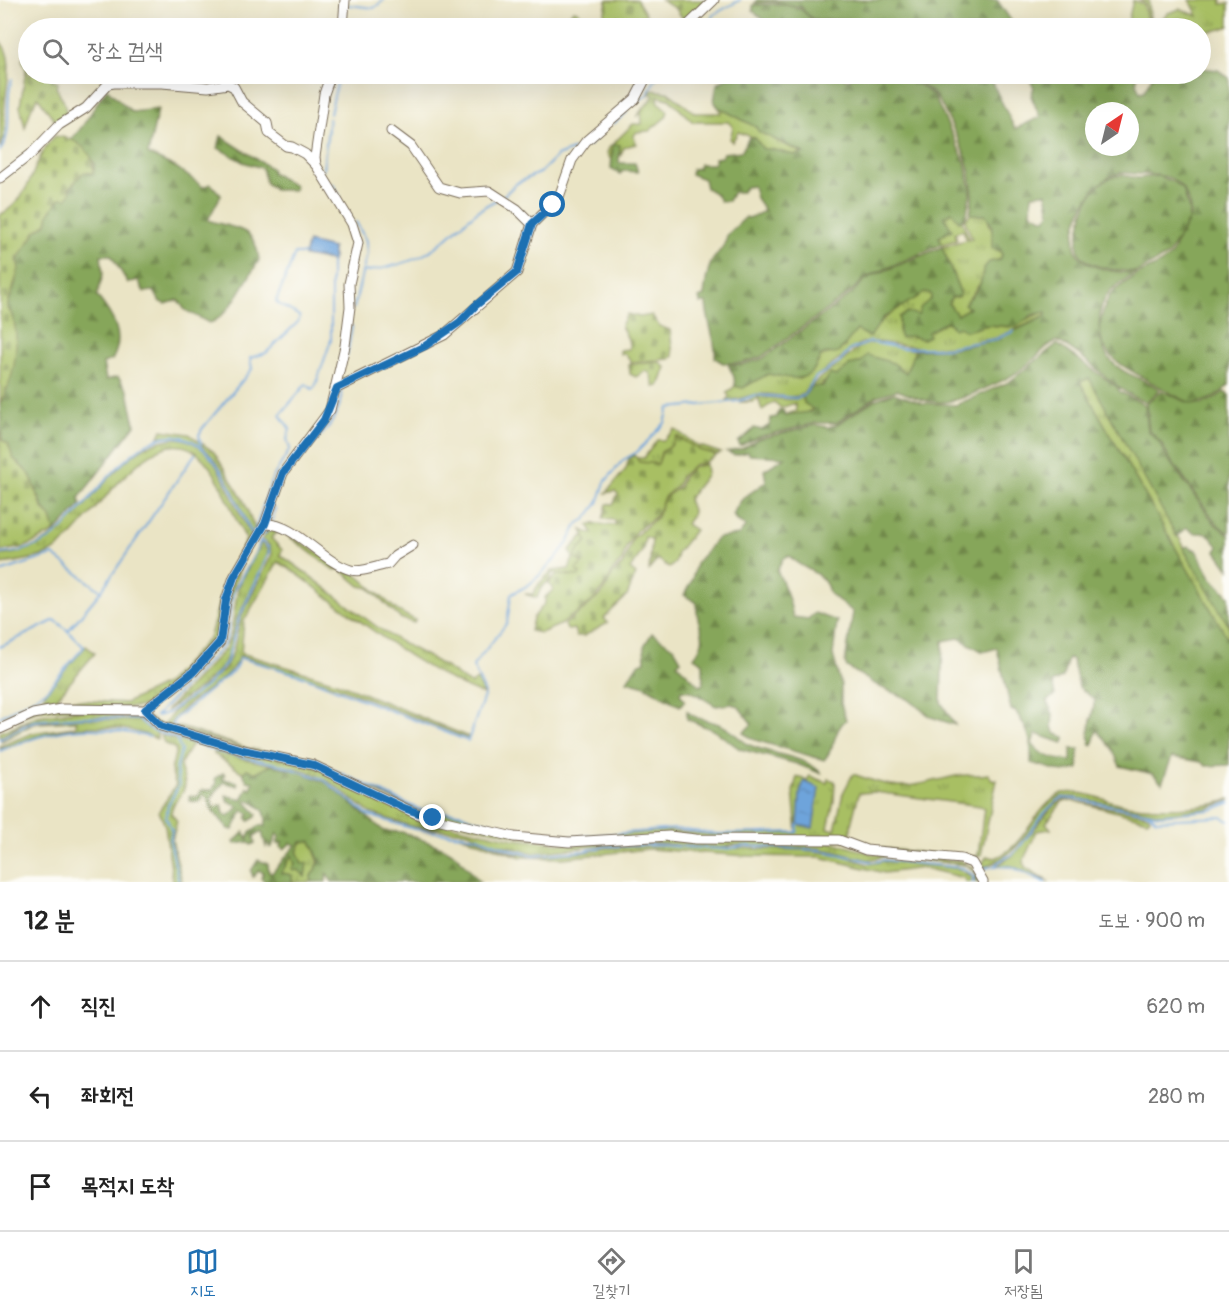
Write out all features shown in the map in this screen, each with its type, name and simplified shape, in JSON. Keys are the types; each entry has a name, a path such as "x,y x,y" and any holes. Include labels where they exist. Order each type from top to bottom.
{"street":[{"path":"344,18 345,0"},
{"path":"695,18 714,0"},
{"path":"0,178 31,154 59,125 86,108 108,84"},
{"path":"0,729 33,714 62,709 145,710 193,672 220,642 226,600 234,577 265,524 283,473 324,420 337,388 348,327 349,284 358,254 358,243 352,224 316,165 305,154 286,146 269,133 267,123 242,102 234,87 228,84 208,87 174,84"},
{"path":"316,165 324,94 328,84"},
{"path":"337,388 425,346 460,322 475,306 517,272 532,224 559,197 566,173 580,148 635,99 643,84"},
{"path":"391,130 411,146 439,187 460,193 489,192 517,209 532,224"},
{"path":"265,524 279,525 327,557 353,570 388,564 395,556 412,545"},
{"path":"145,710 161,726 243,750 313,765 419,814 514,837 569,842 669,836 696,840 839,840 866,850 961,859 972,863 983,882"}],"green space":[{"path":"607,0 637,0 648,18 604,18"},
{"path":"661,0 708,0 692,18 683,18 676,9"},
{"path":"757,0 997,0 1009,18 812,18 802,7 777,2 755,3"},
{"path":"1133,0 1144,5 1146,18 1129,18"},
{"path":"1139,0 1149,0 1150,18 1148,18 1146,4"},
{"path":"1190,0 1222,0 1221,4 1229,3 1229,26 1211,31 1211,18 1162,18 1168,13 1180,9 1198,16"},
{"path":"782,4 801,9 810,18 761,18 753,11 753,5"},
{"path":"573,10 578,11 583,18 569,16"},
{"path":"0,41 5,48 9,70 5,130 0,148"},
{"path":"1211,69 1218,70 1229,78 1229,385 1203,402 1192,403 1183,400 1129,370 1108,352 1102,341 1100,328 1103,312 1111,293 1169,257 1190,214 1190,205 1184,190 1172,179 1156,175 1115,174 1103,181 1084,206 1078,221 1075,248 1080,257 1091,265 1136,273 1109,292 1102,307 1099,325 1102,343 1105,351 1114,364 1160,390 1145,402 1122,390 1080,356 1057,341 1012,376 960,399 932,402 897,390 877,396 836,423 816,423 758,437 740,446 738,442 754,428 762,430 770,425 771,418 777,417 779,410 783,410 785,415 810,412 813,409 804,403 803,397 811,387 823,386 830,374 836,376 850,365 861,362 867,355 893,363 906,373 915,350 955,348 995,340 1046,316 1046,312 1032,315 1016,327 988,325 966,331 959,327 954,329 947,321 928,332 929,336 923,339 910,336 901,338 899,317 908,312 918,315 921,307 931,299 931,294 926,292 884,317 870,337 857,330 838,353 823,355 807,376 788,378 768,374 743,388 735,386 728,364 741,365 762,359 850,295 867,278 942,247 960,292 958,297 951,297 949,304 957,315 969,308 964,304 978,288 983,269 989,262 999,260 1002,256 1001,251 992,249 992,226 986,215 970,214 972,184 960,143 935,95 920,84 993,84 1015,129 1040,117 1031,96 1034,87 1032,84 1136,84 1140,92 1144,91 1148,84 1211,84","holes":["1046,193 1050,213 1045,219 1031,213 1032,194"]},
{"path":"24,84 58,84 56,87 64,102 67,115 57,124 38,97 31,109 25,128 20,106"},
{"path":"717,84 918,84 934,96 965,162 971,190 966,217 959,221 952,212 944,217 952,230 939,237 942,244 867,277 848,294 761,357 741,363 723,363 715,358 715,345 706,303 700,303 699,298 704,296 709,267 725,244 727,235 746,217 749,218 765,211 756,198 753,186 746,187 742,192 733,192 728,201 720,201 716,194 706,188 704,179 691,174 692,169 699,168 700,164 714,164 715,158 722,157 723,153 742,151 749,137 755,138 763,149 794,155 804,153 759,132 756,127 718,107 714,101"},
{"path":"107,89 132,112 158,109 148,154 177,168 203,187 211,184 221,195 208,220 248,234 257,248 259,260 231,306 216,320 209,323 185,310 178,300 166,304 160,302 154,291 144,292 138,280 128,283 111,255 101,255 103,274 97,296 108,311 118,334 118,343 112,360 103,363 106,380 118,377 128,391 135,425 79,498 81,505 55,532 51,518 43,507 30,475 13,458 8,444 2,440 0,405 13,369 15,326 13,315 7,307 15,285 20,253 36,231 47,223 49,213 60,198 67,197 78,177 84,172 93,173 95,164 83,147 75,145 70,139 79,130"},
{"path":"651,90 668,92 695,113 721,113 718,107 756,127 759,132 804,154 797,156 763,149 755,138 738,132 732,142 730,139 733,127 728,122 693,122 669,99 658,96 659,103 668,111 666,117 649,131 637,132 633,136 637,144 624,147 621,155 620,150 611,150 612,162 607,153 609,148 633,124 642,124 641,112 636,117 653,97 652,93 648,95"},
{"path":"55,136 70,139 83,147 91,158 93,173 84,172 69,188 71,192 67,198 60,198 49,213 47,223 36,231 17,260 19,269 7,307 15,324 15,357 11,378 0,405 0,215 20,198 41,156"},
{"path":"221,136 272,169 271,172 295,186 294,190 275,190 266,183 262,168 243,162 218,148"},
{"path":"613,144 620,145 619,163 635,163 638,172 623,171 620,174 611,169"},
{"path":"1122,175 1138,178 1158,176 1174,182 1183,189 1189,210 1188,221 1168,255 1138,272 1108,269 1092,264 1081,256 1078,248 1086,204 1096,188 1103,182"},
{"path":"952,211 959,221 966,217 962,222 969,237 966,238 963,230 955,233 957,240 942,244 938,236 946,234 944,217"},
{"path":"970,214 986,215 1002,256 999,260 993,261 982,274 984,278 965,304 969,308 957,315 949,304 951,297 960,292 942,247 972,238 965,221"},
{"path":"926,292 931,294 931,299 918,316 913,315 910,336 923,339 928,332 948,321 966,331 988,325 1009,327 1046,311 1046,316 996,338 955,346 922,348 878,342 861,343 816,377 802,395 791,397 760,394 727,400 729,396 727,393 735,386 743,388 768,374 799,379 812,373 821,357 845,347 846,340 857,330 870,328"},
{"path":"627,314 640,317 652,315 659,326 670,330 673,356 670,359 631,362 624,353 620,354 620,350 629,349 628,339 621,326"},
{"path":"877,343 915,350 906,373 893,363 861,362 824,382 820,388 811,387 857,349"},
{"path":"1057,344 1117,387 1120,392 1145,405 1148,431 1158,440 1168,459 1215,524 1229,535 1229,569 1216,551 1219,547 1207,533 1194,533 1186,527 1177,537 1089,378 1080,382 1229,641 1229,765 1206,766 1201,762 1172,757 1162,783 1153,774 1120,766 1112,748 1097,730 1092,746 1090,745 1089,730 1095,700 1079,687 1072,659 1068,658 1063,677 1052,683 1055,695 1047,701 1053,714 1052,727 1056,734 1065,737 1065,740 1063,743 1036,734 1032,743 1044,754 1071,761 1071,749 1079,749 1078,769 1063,772 1031,763 1029,736 1016,712 1011,710 997,648 983,652 959,638 943,641 941,702 955,725 931,717 908,699 880,687 847,667 845,663 853,612 829,593 827,585 818,575 789,556 783,559 777,571 787,593 793,617 808,619 815,613 837,621 833,655 841,685 841,704 846,720 824,760 755,740 743,733 752,724 738,706 732,704 716,706 691,691 681,690 680,694 685,700 680,706 645,686 627,681 638,664 645,661 644,646 652,633 674,648 681,660 677,664 700,686 703,684 703,663 694,657 703,636 698,619 697,603 684,595 692,580 696,564 717,538 739,535 746,526 736,520 733,515 739,503 766,481 764,470 785,457 750,455 748,452 734,455 727,452 744,448 758,439 815,425 828,427 836,425 874,400 894,393 923,403 956,405 1009,382"},
{"path":"660,362 666,368 659,386 654,387 650,373 645,371 636,377 630,374 629,364"},
{"path":"1089,378 1229,626 1229,641 1080,382"},
{"path":"1162,391 1193,404 1207,402 1224,392 1229,395 1229,533 1217,524 1169,458 1162,444 1149,430 1146,403"},
{"path":"755,396 785,399 803,397 804,403 813,409 802,415 784,415 796,411 795,403 781,408 774,402 762,410 758,398 752,402 739,402 748,401"},
{"path":"675,429 699,447 721,453 717,455 699,450 677,436 671,446 661,452 658,464 639,462 636,458 644,458 657,440 664,440"},
{"path":"0,430 2,440 8,444 13,458 30,475 42,507 51,518 55,532 25,547 0,551"},
{"path":"162,430 189,434 214,452 244,501 255,529 252,533 229,482 208,452 194,442 178,436 159,437"},
{"path":"676,436 699,450 717,455 702,464 695,464 681,476 677,486 664,497 656,516 636,531 626,547 622,561 613,570 609,580 595,599 562,624 541,633 530,631 533,618 545,603 545,597 553,590 549,583 557,575 579,576 576,570 583,563 576,559 576,553 587,541 582,530 591,534 593,533 588,525 616,524 614,520 603,519 607,504 613,504 618,494 615,491 606,493 626,469 629,458 635,455 639,462 658,464 662,452 671,446"},
{"path":"179,438 194,443 206,452 216,465 254,538 244,554 217,642 193,670 146,705 39,710 50,696 35,711 12,720 41,703 46,692 86,646 95,653 56,699 126,703 167,683 210,637 222,590 246,539 214,474 199,455 181,446 161,449 142,461 122,479 67,540 52,552 0,564 0,555 30,548 54,535 131,457 153,444"},
{"path":"706,464 707,474 688,499 693,513 686,524 695,530 677,553 675,563 669,568 658,559 649,570 652,539 645,537 643,550 630,569 636,574 627,596 604,618 608,623 584,636 576,636 574,629 568,630 564,625 601,595 614,572 623,564 633,538 657,517 664,498 679,487 683,477 693,467"},
{"path":"273,526 280,530 271,538 282,550 280,555 386,633 446,667 465,681 471,684 477,680 484,695 444,676 406,653 278,562 244,621 241,653 339,683 469,737 468,739 338,687 240,656 225,676 186,706 170,724 247,748 312,762 423,812 459,814 513,831 574,838 668,831 713,835 797,833 793,791 797,777 807,780 810,776 827,783 828,779 835,781 834,801 828,828 835,830 843,793 853,774 882,783 902,786 955,776 988,774 993,781 997,780 981,855 971,859 867,849 846,840 581,840 523,837 429,816 350,780 164,725 174,711 224,670 233,652 241,617 272,554 269,545 262,539","holes":["875,792 984,808 978,855 972,858 870,847 851,839 851,824 859,793"]},
{"path":"281,531 358,576 398,611 415,620 414,623 400,618 369,588 360,586 340,569 334,570"},
{"path":"583,536 587,537 587,541 580,549 580,561 583,564 579,576 551,573 551,579 541,588 537,598 525,594 533,594 552,571 569,569 573,558 570,550"},
{"path":"261,543 267,549 268,555 237,619 229,653 222,667 201,687 166,711 225,649 231,634 238,588"},
{"path":"1188,546 1196,550 1211,577 1229,596 1229,626 1183,548"},
{"path":"74,711 138,712 169,729 243,752 293,761 322,770 421,819 514,839 569,844 663,840 836,843 873,854 961,861 975,869 980,882 974,882 976,873 967,865 887,856 868,860 819,848 733,845 723,848 656,843 606,845 534,853 493,843 468,832 414,827 370,813 331,783 307,771 224,752 158,729 146,719 121,716 38,720 23,723 0,737 0,732 37,716"},
{"path":"687,711 695,717 725,727 752,746 808,763 822,774 797,764 740,749 715,731 687,719"},
{"path":"81,718 139,721 157,733 157,739 118,728 78,728 39,736 0,749 0,746 32,733 75,727 77,721 35,723 0,742 7,734 26,725 37,722"},
{"path":"160,735 192,744 180,765 185,782 184,789 173,805 171,813 177,821 172,840 182,882 173,882 165,826 159,811 176,785 171,771 176,749 165,744"},
{"path":"214,752 272,765 254,773 247,769 243,773"},
{"path":"272,765 298,771 327,783 384,831 402,832 444,848 456,855 480,882 332,882 327,874 326,882 312,882 311,876 320,862 311,841 301,842 297,851 302,864 307,863 305,877 299,870 293,871 295,864 292,855 281,873 292,875 292,882 266,882 261,878 263,873 259,870 253,877 251,871 258,860 268,864 269,873 272,873 296,845 291,843 284,849 281,847 282,842 277,844 279,837 277,833 272,847 270,848 268,841 266,847 262,832 254,836 255,843 251,845 249,842 235,844 234,842 244,832 248,839 250,832 260,825 265,827 265,813 248,800 246,802 257,814 256,817 249,821 247,818 249,814 243,810 233,830 229,829 212,810 206,796 203,795 199,802 190,801 189,796 197,796 202,790 212,790 216,784 215,778 223,773 225,775 222,779 237,782 238,786 224,782 211,798 214,808 222,805 224,814 228,816 239,807 227,800 226,795 242,800 248,787 251,790 253,782 247,781 243,773 247,769 255,773"},
{"path":"1062,793 1079,793 1126,805 1150,807 1193,807 1229,799 1229,801 1206,809 1161,814 1073,797 1061,797 1007,855 979,868 987,856 995,858 1014,845 1044,808"},
{"path":"1064,799 1075,801 1063,801 1046,823 1051,829 1037,831 1024,859 1025,867 1049,882 1012,866 996,866 1013,855 1053,806"},
{"path":"1076,801 1148,815 1150,818 1147,820"},
{"path":"459,835 476,838 513,853 533,856 606,848 658,846 804,850 843,855 867,864 885,861 956,868 971,876 971,882 966,882 964,878 924,868 884,873 820,857 747,856 649,849 563,858 521,857"},
{"path":"303,840 311,841 320,866 311,876 312,882 292,882 288,874 280,873 292,855 295,864 292,869 299,870 305,876 306,864 302,864 297,851"}],"water":[{"path":"308,242 333,248 333,261 304,256"},
{"path":"804,781 819,788 813,828 798,825 800,793"}],"waterway":[{"path":"349,5 374,8 384,0"},
{"path":"712,18 713,15 740,0"},
{"path":"0,151 7,134 8,98 12,79"},
{"path":"330,114 337,84"},
{"path":"637,102 647,95 653,84"},
{"path":"613,124 627,112"},
{"path":"323,170 329,119"},
{"path":"588,146 597,137"},
{"path":"503,196 517,183 541,172 557,156 575,149"},
{"path":"333,184 340,197"},
{"path":"362,272 386,268 418,258 443,241 476,212 496,200"},
{"path":"354,308 367,253 366,241 356,222"},
{"path":"201,444 199,435 202,429 252,369 250,358 266,353 298,322 300,317 276,301 295,254 303,254"},
{"path":"253,536 272,479 290,449 287,439 290,429 280,415 306,384 312,389 315,387 331,340 331,262"},
{"path":"347,355 352,326"},
{"path":"176,726 172,724 177,717 234,670 240,658 300,675 468,741 485,693 473,666 507,623 511,595 531,583 557,556 577,524 586,519 598,503 605,482 623,460 637,452 665,423 669,408 739,401 755,395 796,398 803,396 816,377 839,363 850,350 870,342 902,348 945,348 996,339 1014,331"},
{"path":"300,458 322,435 334,418 341,399 341,388"},
{"path":"0,554 25,550 48,540 65,526 123,462 144,446 166,437 188,439 210,456 228,484 253,536"},
{"path":"0,647 55,620 68,631 101,591 195,454"},
{"path":"272,521 275,508"},
{"path":"263,536 270,526"},
{"path":"156,716 168,713 205,687 226,664 239,618 269,553 268,547 260,540"},
{"path":"156,716 223,646 228,633 234,591 260,541"},
{"path":"0,572 53,555 101,591"},
{"path":"0,717 46,691 84,647 68,631"},
{"path":"0,739 34,721 81,717 148,720"},
{"path":"139,720 152,730 220,752 282,765 323,779 368,815 414,829 477,837 533,855 584,851 606,846 656,845 723,849 748,846 820,850 873,862 885,860 963,868 974,876 973,882"},
{"path":"0,751 39,737 74,730 109,730 150,737"},
{"path":"176,738 181,751 176,770 179,785 168,805 166,817 172,831 170,841 179,882"},
{"path":"323,765 423,811 459,813 469,818 526,832 573,837 675,829 718,834 797,832 798,825"},
{"path":"981,869 995,866 1014,853 1054,803 1062,798 1160,815 1211,810 1229,803"},
{"path":"1150,814 1156,820 1222,817 1229,821"},
{"path":"995,866 1012,867 1045,882"}],"route":[{"path":"433,818 404,808 313,765 243,750 161,726 145,710 178,686 220,642 226,600 239,566 265,524 283,473 324,420 337,388 360,375 425,346 460,322 475,306 517,272 522,261 525,240 532,224 553,205"}]}
